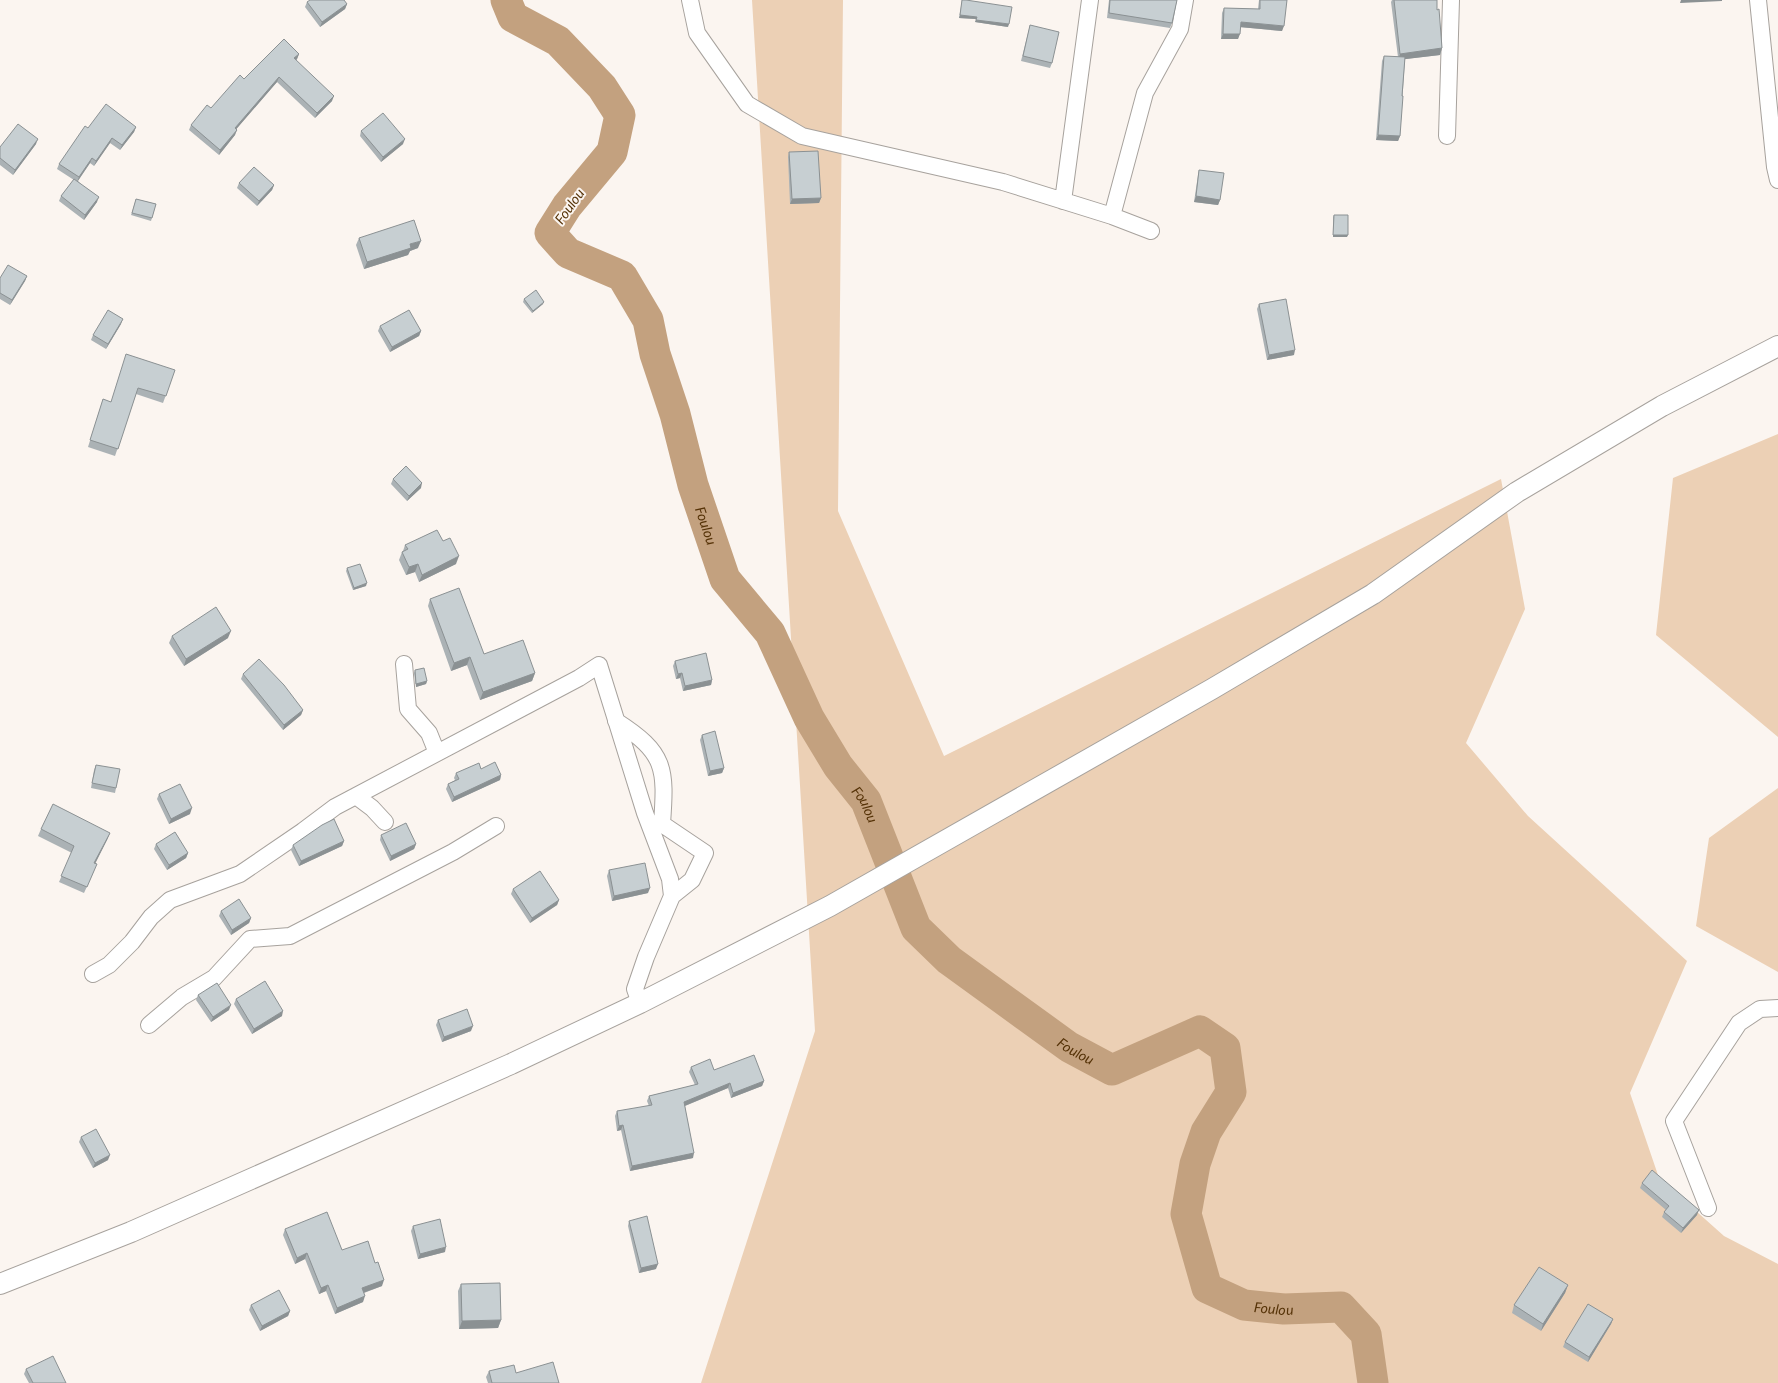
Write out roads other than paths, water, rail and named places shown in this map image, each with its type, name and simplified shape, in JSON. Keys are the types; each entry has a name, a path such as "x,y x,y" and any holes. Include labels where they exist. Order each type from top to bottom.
{"street":[{"path":"690,0 697,33 747,104 802,136 1003,182 1112,216 1151,231"},
{"path":"1063,201 1090,0"},
{"path":"1112,216 1144,93 1180,29 1185,0"},
{"path":"1447,136 1451,0"},
{"path":"1758,0 1775,167 1778,180"},
{"path":"0,1284 131,1232 510,1064 640,1003 830,906 1212,689 1373,594 1517,492 1656,410 1778,346"},
{"path":"404,664 408,709 429,733 437,753"},
{"path":"93,974 109,965 132,942 152,917 170,900 240,874 335,807 599,666 645,813 670,879 672,896"},
{"path":"616,721 638,735 660,761 665,786 662,824 705,853 692,880 672,896 646,958 635,989 640,1003"},
{"path":"356,796 372,808 385,822"},
{"path":"149,1025 182,997 214,978 250,939 290,936 420,869 496,826"},
{"path":"1708,1208 1674,1121 1739,1023 1760,1009 1778,1008"}],"waterway":[{"name":"Foulou","path":"506,0 513,17 558,41 602,87 620,115 612,152 567,206 550,233 568,253 622,276 648,320 655,354 675,414 693,485 725,579 770,633 809,718 838,766 866,801 916,928 949,960 1069,1047 1112,1070 1200,1031 1225,1048 1231,1092 1206,1132 1195,1164 1186,1214 1207,1288 1244,1305 1284,1309 1341,1307 1366,1334 1373,1383"}]}
